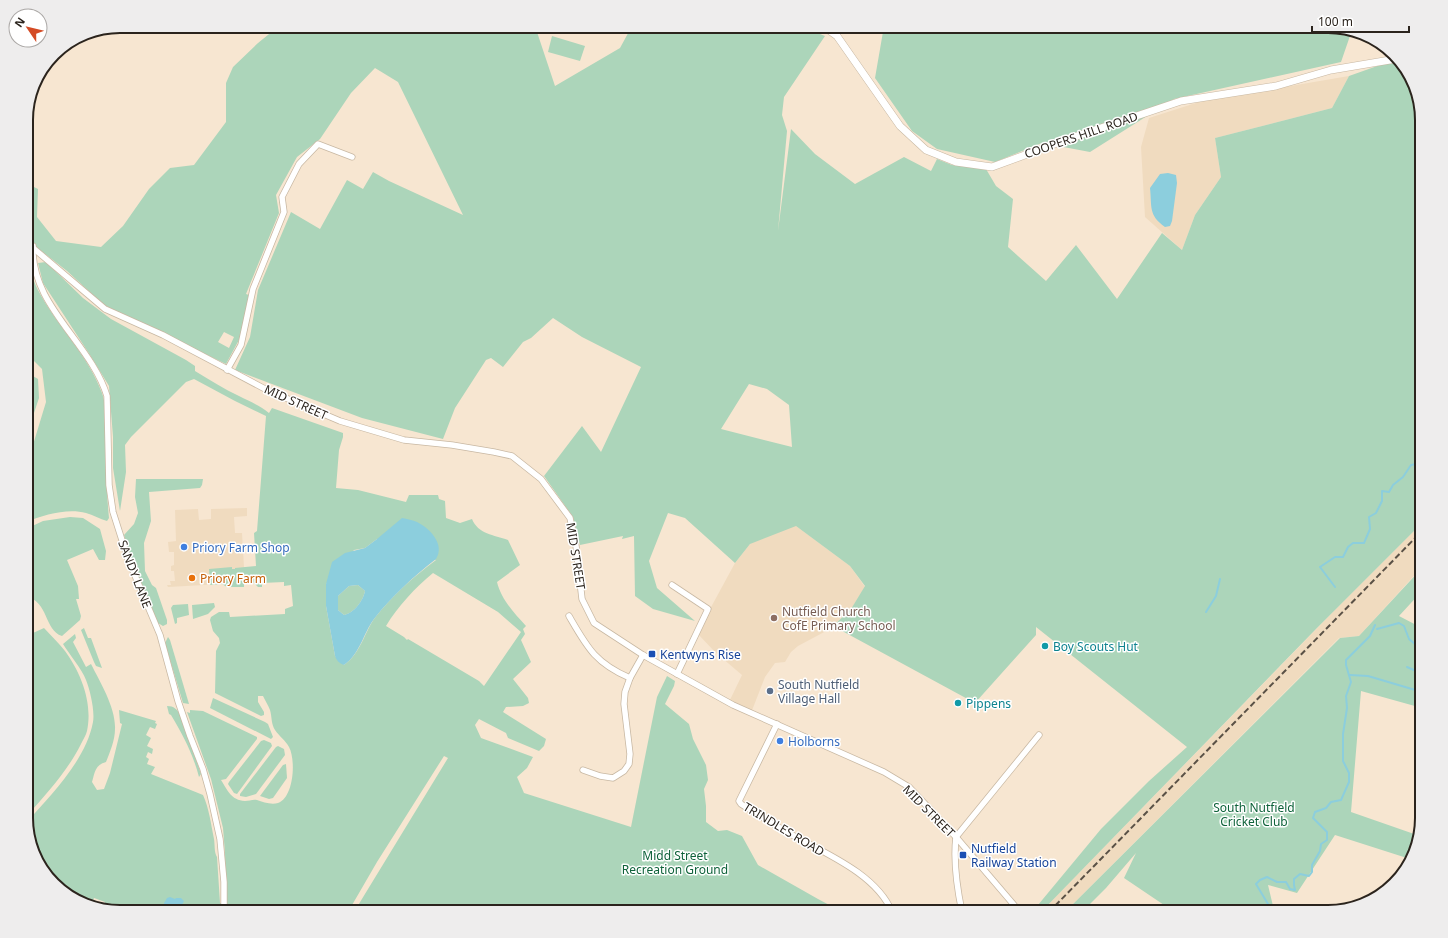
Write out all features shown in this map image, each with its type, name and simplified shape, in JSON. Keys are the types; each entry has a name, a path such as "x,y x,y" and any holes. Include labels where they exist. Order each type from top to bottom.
{"street":[{"name":"COOPERS HILL ROAD","path":"833,33 837,36 900,126 926,150 956,162 992,167 1068,139 1181,101 1276,86 1331,70 1390,60"},
{"path":"228,370 241,345 253,289 284,212 282,197 299,164 318,144 352,157"},
{"name":"MID STREET","path":"33,246 106,309 163,335 267,390 340,421 404,440 466,447 512,456 541,479 570,518 576,546 582,599 594,623 643,655 733,705 884,772 908,787 956,837 1014,905"},
{"name":"SANDY LANE","path":"33,262 38,281 44,293 65,326 91,361 103,383 107,396 109,485 113,512 128,559 160,635 178,701 203,769 220,839 224,882 224,905"},
{"path":"672,585 708,609 677,674"},
{"path":"569,616 588,648 596,657 613,669 630,678"},
{"path":"583,770 600,776 613,778 624,772 629,764 630,754 625,697 626,687 643,655"},
{"name":"TRINDLES ROAD","path":"777,724 739,801 741,804 847,866 867,880 882,894 889,905"},
{"path":"961,905 954,851 956,837 1039,735"}],"shaded area":[{"path":"1349,76 1332,108 1215,138 1221,177 1195,215 1182,250 1145,217 1141,147 1149,118 1202,101"},
{"path":"247,508 247,516 234,517 235,533 242,533 244,567 249,567 251,580 244,582 244,587 227,587 222,584 168,587 167,585 171,585 170,581 175,581 174,571 171,571 171,566 174,565 174,552 169,552 168,542 176,541 175,510 198,509 199,520 211,519 211,509"},
{"name":"Nutfield Church CofE Primary School","path":"776,511 850,566 865,587 851,609 828,630 798,646 791,652 785,662 775,663 765,677 751,713 729,702 742,675 715,652 697,633 735,563"},
{"path":"1415,530 1415,575 1359,636 1339,638 1072,905 1048,905 1335,610"}],"green space":[{"path":"270,33 537,33 555,86 620,48 628,33 818,33 825,36 784,97 782,115 787,131 778,231 791,129 815,154 855,184 904,157 931,171 937,159 952,165 986,169 996,186 1013,199 1008,247 1046,281 1076,245 1117,299 1162,233 1182,250 1195,215 1221,177 1215,138 1332,108 1349,76 1391,61 1406,82 1413,103 1415,120 1415,530 1316,629 1048,905 1038,905 1101,829 1149,781 1187,747 1036,627 1036,635 975,703 833,626 851,609 865,586 850,566 796,526 750,544 735,563 685,518 668,513 649,561 657,588 695,621 653,609 635,596 634,536 622,539 623,536 580,545 573,517 544,476 582,426 601,452 641,367 582,337 553,318 531,338 523,342 503,367 491,358 486,360 455,408 443,439 362,418 235,370 250,337 258,290 291,212 320,229 347,180 363,189 373,172 389,181 463,215 398,82 375,68 351,93 320,139 297,157 276,195 279,213 246,294 249,295 240,338 226,364 104,305 67,271 33,244 33,186 38,189 37,217 56,241 101,247 123,226 149,189 170,168 194,165 226,122 226,83 233,67","holes":["224,332 234,337 229,348 218,342","749,384 767,389 789,405 792,447 721,429"]},
{"path":"883,33 1328,33 1350,36 1341,62 1174,99 1090,152 1042,143 995,162 937,149 912,131 875,78"},
{"path":"552,36 585,46 580,61 548,52"},
{"name":"Midd Street Recreation Ground","path":"46,262 83,298 111,319 186,360 195,366 195,371 222,387 269,413 272,408 343,433 339,450 336,488 358,490 406,502 409,495 438,495 439,499 445,501 446,518 460,523 472,519 482,531 508,540 520,565 497,582 505,600 526,626 523,629 525,634 521,640 531,662 513,679 528,698 529,703 523,706 506,707 503,712 546,739 544,746 539,751 508,738 506,733 479,719 475,725 481,738 533,757 527,768 517,777 524,793 631,827 657,697 667,676 675,681 665,704 689,724 693,739 706,765 708,780 704,789 706,822 718,831 727,830 742,836 758,865 829,905 358,905 448,758 444,756 377,862 352,905 120,905 105,903 105,902 94,898 92,900 67,887 51,871 45,861 36,840 33,824 33,815 66,776 83,750 93,722 92,701 86,680 79,666 63,644 75,634 76,638 73,642 86,667 91,664 107,695 115,721 114,737 106,762 102,763 96,769 92,782 97,790 104,789 110,773 122,724 120,723 119,710 156,721 155,723 157,724 155,729 150,727 146,735 151,738 147,746 153,749 152,754 148,752 146,757 149,759 147,764 155,767 151,774 203,795 210,816 217,857 220,903 226,903 223,828 211,779 187,712 190,713 190,710 203,711 257,737 226,779 221,780 233,797 245,801 256,800 273,804 278,803 283,799 287,794 292,778 293,769 289,747 274,728 270,710 263,696 258,696 258,702 264,712 264,715 261,716 215,693 216,651 220,643 219,638 213,631 210,620 211,617 219,612 229,612 230,617 285,614 285,609 293,606 291,585 284,586 284,582 262,583 262,587 258,587 251,580 244,582 244,587 227,587 222,584 210,585 209,569 232,567 232,569 235,569 256,566 254,533 257,531 266,416 194,379 186,382 131,437 125,445 126,472 120,511 113,468 113,437 109,386 43,283 38,263","holes":["377,539 436,560 419,573 388,602 370,625 358,650 344,665 335,656 326,606 326,584 354,550 365,548","433,573 498,612 521,632 484,686 479,681 408,639 407,640 386,626 407,598"]},
{"path":"33,278 45,303 81,353 102,393 105,407 106,425 106,473 109,518 107,521 86,513 71,511 33,520 33,445 46,402 42,369 33,360"},
{"path":"33,376 38,379 39,398 33,416"},
{"path":"136,479 203,479 200,488 149,492 151,521 144,543 145,571 152,585 156,588 167,620 167,624 163,626 158,623 132,561 124,535 134,524 138,513 135,497"},
{"path":"70,517 83,518 100,529 106,551 105,560 99,560 93,549 67,560 78,586 79,599 76,599 81,616 80,620 62,636 56,633 52,628 43,610 33,599 33,526 43,521"},
{"name":"South Nutfield Cricket Club","path":"1415,576 1415,599 1399,616 1415,624 1415,706 1361,691 1351,812 1413,834 1405,857 1335,835 1297,893 1268,885 1273,905 1164,905 1124,878 1136,853 1106,888 1089,905 1072,905 1340,638 1359,636"},
{"path":"358,585 365,591 362,599 355,609 344,615 338,610 338,596 349,586"},
{"path":"214,603 215,607 208,614 193,619 192,605"},
{"path":"188,604 189,615 177,618 177,623 175,624 171,608 173,605"},
{"path":"44,628 65,651 76,669 81,679 87,699 88,710 86,734 69,764 33,809 33,633"},
{"path":"84,628 88,638 91,638 102,668 96,666 94,662 81,630"},
{"path":"168,637 189,704 183,703 165,643"},
{"path":"213,698 265,722 268,724 273,737 271,739 210,708"},
{"path":"167,706 175,708 181,716 201,774 199,777 194,760 180,730 169,714"},
{"path":"264,740 271,743 272,746 237,794 234,793 228,784 229,782 261,741"},
{"path":"278,746 284,749 285,755 256,794 246,797 240,796 240,794"},
{"path":"286,764 287,778 273,798 269,799 260,796 283,765"}],"water":[{"path":"1168,173 1176,175 1177,183 1172,221 1170,226 1165,227 1153,214 1150,188 1160,174"},
{"path":"402,518 415,521 432,533 438,543 438,554 436,559 388,602 370,625 354,655 344,665 338,662 335,656 326,606 326,584 332,562 345,553 365,548","holes":["358,585 365,591 360,602 351,612 344,615 338,610 338,596 349,586"]},
{"path":"167,898 181,898 184,901 182,905 164,905"}],"waterway":[{"path":"1335,587 1320,567 1335,557 1343,557 1348,547 1353,543 1364,543 1370,529 1369,517 1376,513 1382,501 1382,491 1389,492 1393,485 1403,477 1411,465 1415,464"},
{"path":"1206,612 1216,596 1220,579"},
{"path":"1377,629 1399,623 1404,626 1409,639 1415,644"},
{"path":"1267,905 1268,904 1256,884 1260,880 1267,877 1277,882 1286,882 1290,889 1295,890 1294,879 1300,874 1309,876 1312,872 1312,865 1320,851 1321,844 1327,840 1327,832 1313,818 1315,812 1326,808 1331,802 1341,800 1349,782 1349,773 1343,761 1343,734 1347,708 1346,696 1351,682 1346,660 1370,636 1375,625"},
{"path":"1407,667 1415,671"},
{"path":"1350,675 1368,676 1415,690"}],"railway":[{"path":"1056,905 1415,538"}],"place":[{"name":"Priory Farm Shop","path":"184,547"},
{"name":"Priory Farm","path":"192,578"},
{"name":"Nutfield Church CofE Primary School","path":"774,618"},
{"name":"Boy Scouts Hut","path":"1045,646"},
{"name":"Kentwyns Rise","path":"652,654"},
{"name":"South Nutfield Village Hall","path":"770,691"},
{"name":"Pippens","path":"958,703"},
{"name":"Holborns","path":"780,741"},
{"name":"Nutfield Railway Station","path":"963,855"}]}
